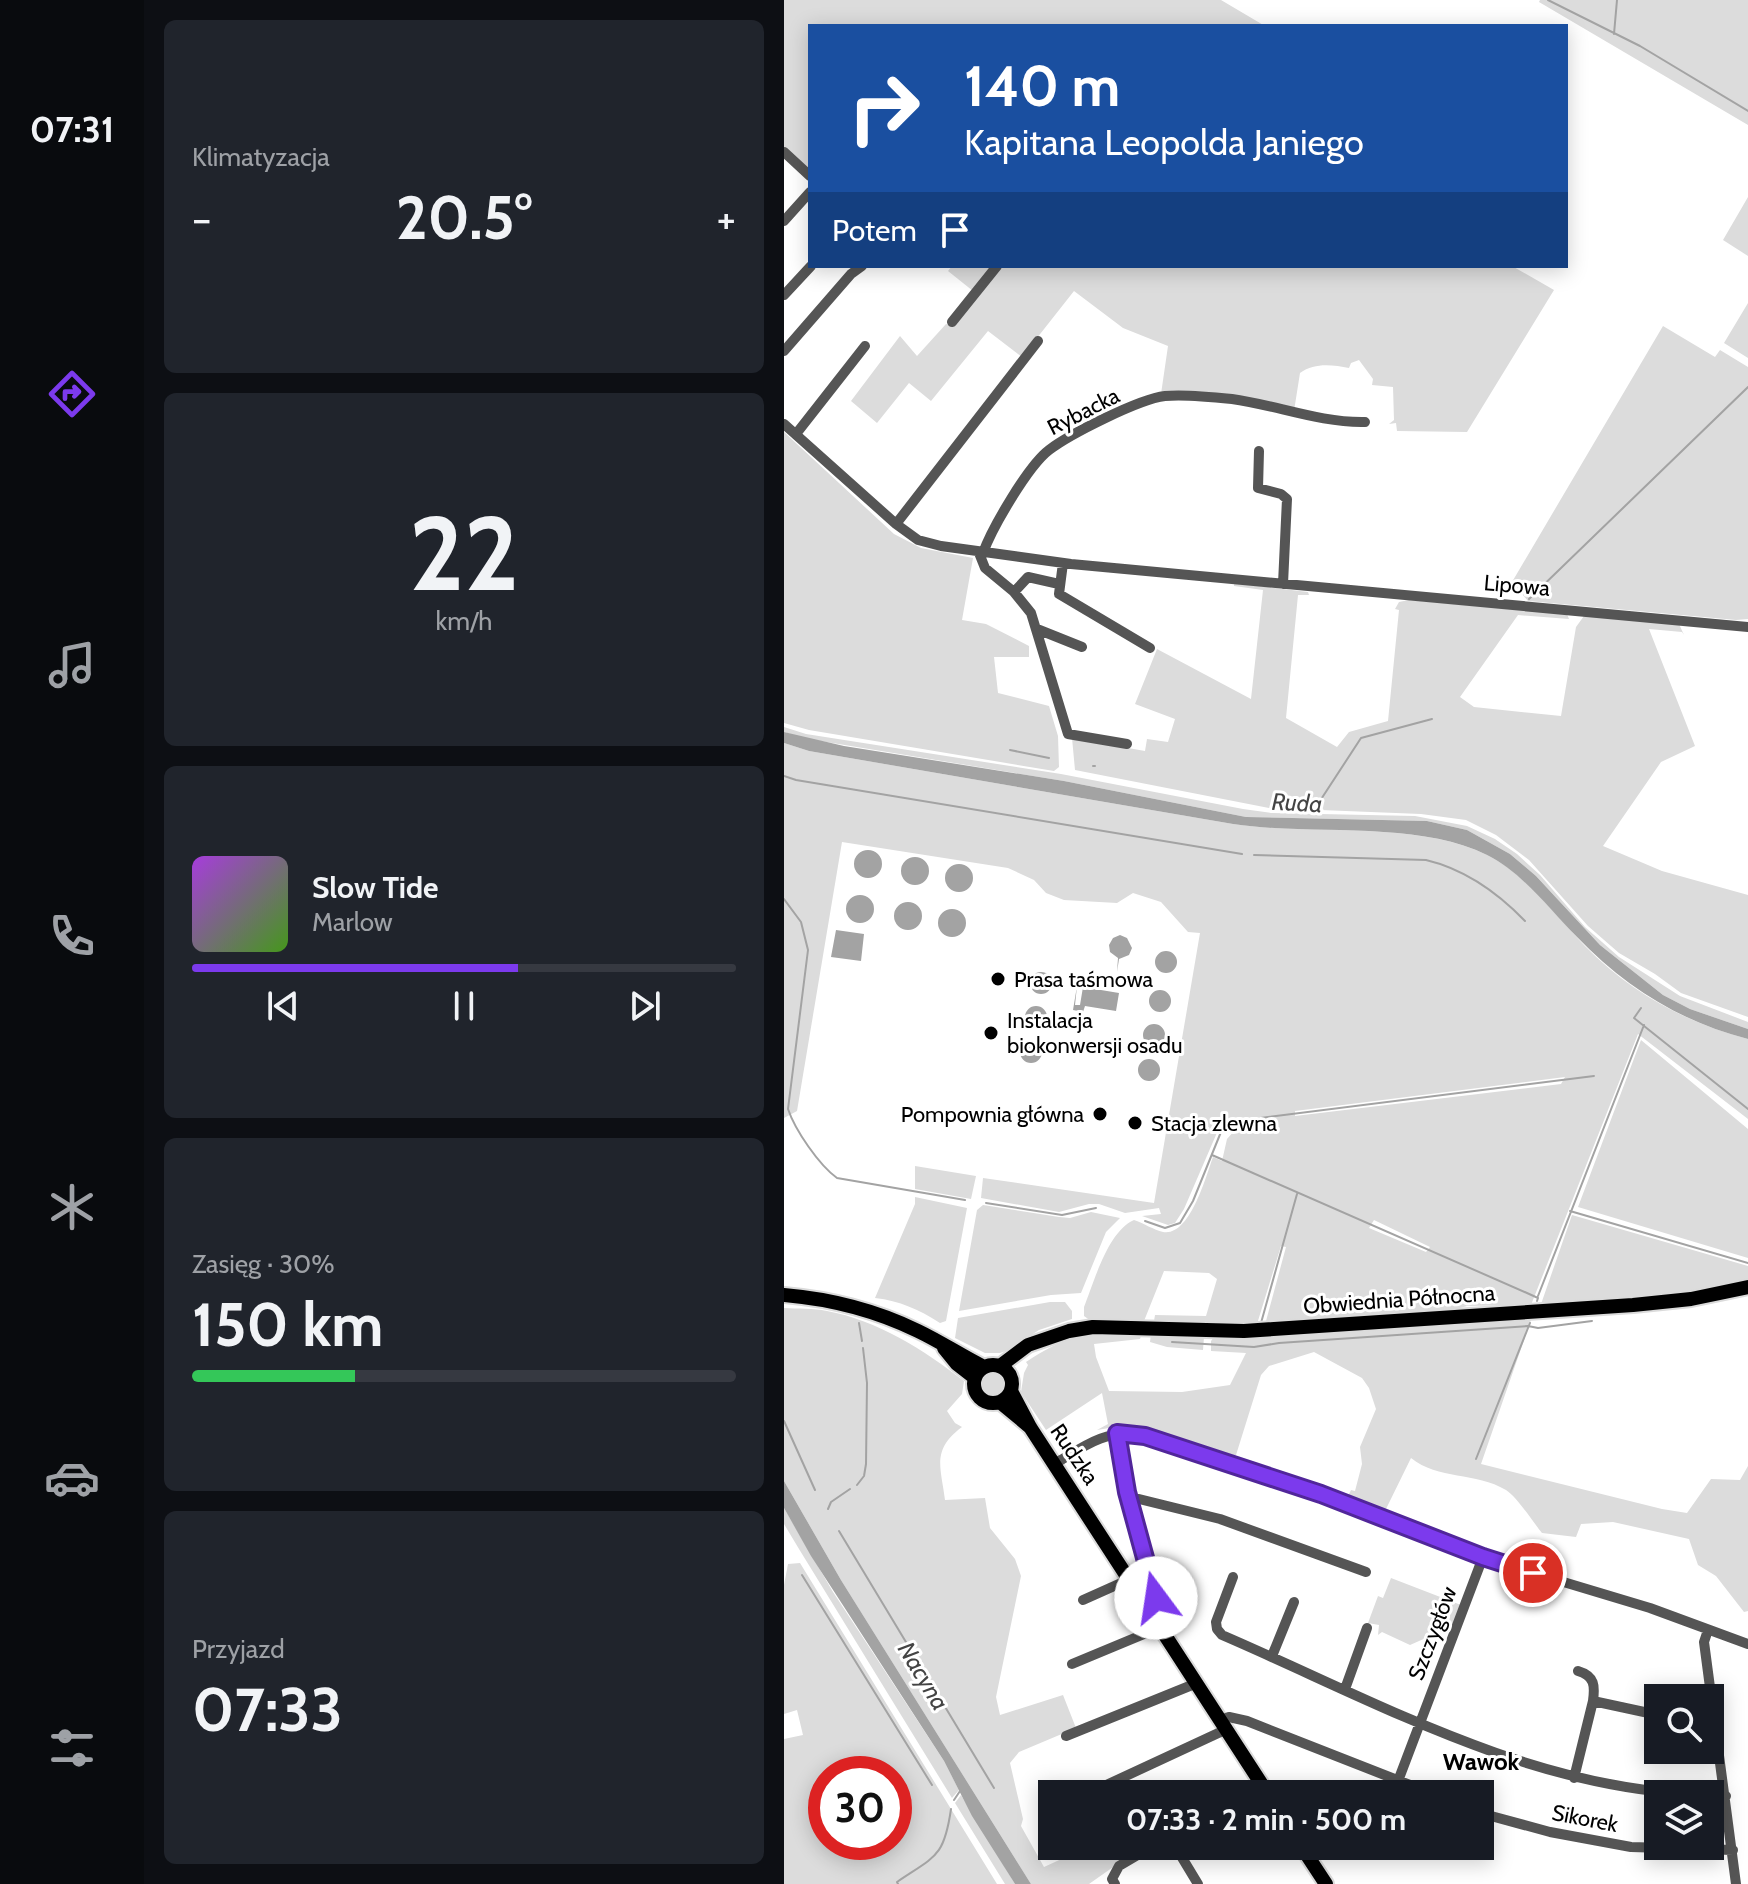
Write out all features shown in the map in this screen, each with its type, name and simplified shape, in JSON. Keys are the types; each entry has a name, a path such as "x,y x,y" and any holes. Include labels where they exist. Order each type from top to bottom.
{"main road":[{"name":"Obwiednia Północna","path":"992,1371 1053,1336 1093,1327 1244,1331 1633,1305 1691,1299 1748,1287"},
{"path":"784,1295 825,1299 864,1309 918,1331 942,1346 957,1364 992,1371 1012,1383 1006,1397 988,1403 980,1399 975,1391 992,1371"},
{"name":"Rudzka","path":"1006,1397 1056,1463 1259,1780"},
{"path":"1310,1860 1326,1884"}],"street":[{"path":"784,152 808,174"},
{"path":"784,221 808,195"},
{"path":"784,295 809,268"},
{"path":"784,351 860,268"},
{"path":"952,322 995,268"},
{"path":"896,524 1038,341"},
{"path":"796,434 865,346"},
{"name":"Rybacka","path":"981,553 1031,470 1048,451 1091,426 1164,396 1231,399 1365,422"},
{"path":"784,424 896,524 928,544 981,553 985,568 1028,608 1068,734 1127,744"},
{"path":"1259,451 1258,488 1284,495 1287,499 1283,584"},
{"name":"Lipowa","path":"981,553 1748,627"},
{"path":"1063,563 1059,594 1150,648"},
{"path":"1014,592 1028,577 1059,584"},
{"path":"1037,629 1082,647"},
{"path":"1056,1463 1097,1439 1117,1433 1145,1436 1313,1491 1483,1557 1650,1608 1748,1644"},
{"path":"1117,1433 1128,1500 1156,1597 1148,1608"},
{"path":"1128,1500 1139,1499 1220,1519 1366,1572"},
{"name":"Szczygłów","path":"1398,1780 1483,1557"},
{"path":"1233,1577 1216,1622 1222,1635 1503,1757 1574,1778 1644,1790"},
{"path":"1083,1600 1130,1579"},
{"path":"1272,1656 1294,1602"},
{"path":"1072,1664 1161,1627"},
{"path":"1345,1689 1367,1628"},
{"path":"1708,1630 1704,1642 1708,1684"},
{"path":"1574,1778 1595,1685 1590,1677 1578,1671"},
{"path":"1066,1736 1197,1683"},
{"path":"1593,1701 1644,1712"},
{"path":"1115,1780 1224,1725 1231,1717 1395,1780"},
{"path":"1720,1764 1736,1884"},
{"name":"Sikorek","path":"1494,1817 1550,1832 1631,1847 1733,1850"},
{"path":"1115,1884 1112,1879 1119,1866 1129,1860"},
{"path":"1183,1860 1198,1884"}],"shaded area":[{"path":"784,0 1221,0 1262,24 808,24 808,168 784,147"},
{"path":"1748,0 1748,125 1539,2"},
{"path":"1748,197 1748,256 1723,240"},
{"path":"950,268 991,268 973,291 948,271"},
{"path":"998,268 1516,268 1554,290 1467,432 1397,431 1396,423 1389,424 1394,420 1393,387 1372,385 1373,379 1359,360 1351,363 1349,368 1318,366 1300,373 1294,411 1161,394 1168,346 1123,328 1074,291 1022,357 988,331 931,401 909,383 877,423 851,401 900,336 917,356 946,324 952,326"},
{"path":"1748,303 1748,358 1724,343"},
{"path":"1663,326 1715,357 1720,350 1748,367 1748,619 1528,601 1512,582"},
{"path":"784,432 894,534 921,548 973,558 962,620 986,624 1029,646 1029,657 994,657 998,693 1049,706 1058,736 1059,767 1054,771 809,730 784,723"},
{"path":"1234,583 1308,592 1309,595 1298,595 1286,718 1337,747 1349,732 1388,721 1399,610 1395,609 1399,602 1409,600 1567,614 1569,619 1518,615 1460,697 1474,707 1561,716 1576,627 1584,616 1679,624 1684,635 1682,632 1649,629 1695,746 1661,762 1603,846 1662,871 1748,895 1748,1017 1681,993 1619,953 1588,926 1529,860 1496,835 1466,820 1421,814 1269,808 1075,770 1072,738 1145,751 1147,739 1168,742 1175,719 1135,704 1157,649 1251,699 1263,590 1234,586"},
{"path":"784,727 806,734 1061,774 1243,809 1272,813 1415,816 1467,826 1517,854 1540,875 1585,927 1619,957 1680,996 1748,1022 1748,1029 1690,1009 1663,995 1600,945 1536,876 1510,854 1467,830 1427,821 1246,817 1064,781 808,739 784,732"},
{"path":"784,732 844,746 1064,781 1246,817 1427,821 1467,830 1510,854 1536,876 1600,945 1663,995 1690,1009 1748,1029 1748,1039 1700,1023 1635,987 1595,955 1512,871 1487,855 1459,844 1397,833 1233,824 809,751 784,743"},
{"path":"784,743 809,751 1233,824 1396,833 1459,844 1487,855 1515,873 1602,963 1640,991 1681,1015 1748,1039 1748,1119 1638,1034 1531,1305 1467,1306 1454,1310 1266,1321 1286,1247 1281,1246 1257,1324 1208,1325 1154,1321 1155,1315 1206,1316 1217,1279 1209,1273 1164,1271 1144,1321 1091,1321 1084,1316 1084,1307 1109,1246 1134,1220 1163,1232 1173,1231 1181,1225 1196,1204 1213,1157 1222,1161 1227,1139 1235,1130 1233,1118 1222,1123 1184,1209 1175,1223 1168,1225 1142,1216 1161,1214 1159,1208 1125,1213 1099,1204 1089,1204 1059,1212 981,1198 983,1178 1154,1203 1200,933 1188,932 1161,902 1133,893 1117,903 1064,900 1046,893 1034,880 1008,868 842,842 797,1111 784,1118","holes":["1565,1077 1561,1084 1295,1116 1295,1111","1374,1220 1430,1247 1426,1252 1369,1228"]},
{"path":"868,850 878,854 882,864 878,874 868,878 858,874 854,864 858,854"},
{"path":"915,857 925,861 929,871 925,881 915,885 905,881 901,871 905,861"},
{"path":"959,864 969,868 973,878 969,888 959,892 949,888 945,878 949,868"},
{"path":"860,895 870,899 874,909 870,919 860,923 850,919 846,909 850,899"},
{"path":"908,902 918,906 922,916 918,926 908,930 898,926 894,916 898,906"},
{"path":"952,909 962,913 966,923 962,933 952,937 942,933 938,923 942,913"},
{"path":"836,930 864,934 861,961 831,957"},
{"path":"1120,935 1127,938 1132,948 1129,955 1119,959 1117,972 1118,958 1110,952 1109,945 1113,938"},
{"path":"1166,951 1174,954 1177,962 1174,970 1166,973 1158,970 1155,962 1158,954"},
{"path":"1041,972 1049,975 1052,983 1049,991 1041,994 1033,991 1030,983 1033,975"},
{"path":"1077,986 1075,1005 1080,1005 1083,987 1119,993 1116,1011 1085,1006 1083,1012 1073,1010"},
{"path":"1160,990 1168,993 1171,1001 1168,1009 1160,1012 1152,1009 1149,1001 1152,993"},
{"path":"1036,1006 1044,1009 1047,1017 1044,1025 1036,1028 1028,1025 1025,1017 1028,1009"},
{"path":"1154,1024 1162,1027 1165,1035 1162,1043 1154,1046 1146,1043 1143,1035 1146,1027"},
{"path":"1641,1040 1748,1129 1748,1258 1578,1207"},
{"path":"1031,1041 1039,1044 1042,1052 1039,1060 1031,1063 1023,1060 1020,1052 1023,1044"},
{"path":"1149,1059 1157,1062 1160,1070 1157,1078 1149,1081 1141,1078 1138,1070 1141,1062"},
{"path":"915,1166 976,1176 971,1199 915,1189"},
{"path":"915,1197 967,1208 946,1321 940,1323 909,1306 875,1298 915,1204"},
{"path":"983,1205 1059,1217 1070,1218 1091,1212 1120,1218 1106,1232 1081,1293 1051,1295 959,1311 977,1210"},
{"path":"1572,1215 1748,1266 1748,1280 1650,1298 1540,1307"},
{"path":"1065,1302 1072,1311 1072,1319 1039,1330 1009,1350 985,1353 955,1338 958,1318"},
{"path":"784,1308 822,1310 864,1321 933,1358 964,1381 962,1394 947,1411 962,1427 946,1443 940,1460 945,1500 985,1498 990,1528 1015,1559 1021,1576 996,1697 1000,1715 1063,1695 1076,1728 1019,1752 1010,1763 1023,1819 1021,1826 1044,1867 1059,1860 1123,1860 1089,1884 1031,1884 841,1580 784,1481"},
{"path":"1532,1317 1481,1464 1687,1513 1711,1479 1740,1480 1748,1466 1748,1611 1744,1612 1716,1576 1698,1565 1689,1539 1613,1522 1581,1524 1576,1537 1542,1533 1506,1490 1482,1480 1433,1470 1411,1458 1385,1511 1350,1498 1348,1496 1351,1490 1355,1491 1362,1464 1360,1447 1376,1409 1362,1378 1314,1352 1269,1366 1261,1375 1236,1455 1228,1456 1127,1425 1097,1430 1108,1424 1102,1393 1046,1430 1021,1392 1028,1365 1026,1362 1069,1339 1094,1334 1142,1333 1140,1339 1094,1344 1109,1391 1182,1392 1230,1385 1246,1353 1211,1351 1214,1337"},
{"path":"1151,1334 1204,1337 1203,1350 1167,1347 1150,1342"},
{"path":"994,1372 1005,1379 1006,1384 999,1395 994,1396 983,1389 982,1384 989,1373"},
{"path":"784,1481 841,1580 1031,1884 1015,1884 972,1816 944,1761 811,1556 784,1508"},
{"path":"784,1508 833,1592 944,1761 959,1790 952,1798 784,1524"},
{"path":"800,1563 997,1884 784,1884 784,1739 803,1735 797,1710 784,1714 784,1585 788,1564"},
{"path":"1391,1578 1461,1605 1453,1626 1410,1645 1382,1632 1378,1635 1379,1625 1368,1623 1378,1596 1383,1598"},
{"path":"961,1795 1015,1884 1005,1884 955,1803"}],"waterway":[{"path":"1548,0 1640,46 1748,111"},
{"path":"1614,34 1617,0"},
{"path":"1529,599 1748,387"},
{"name":"Ruda","path":"1316,807 1361,738 1432,719"},
{"path":"1010,750 1049,758"},
{"path":"784,776 1242,854"},
{"path":"1254,855 1426,860 1454,869 1480,883 1525,921"},
{"path":"784,899 801,922 808,950 788,1109 802,1137 815,1156 837,1178 965,1200"},
{"path":"1641,1008 1634,1018 1748,1109"},
{"path":"1538,1296 1644,1025"},
{"path":"1145,1221 1165,1228 1180,1223 1193,1201 1223,1127 1229,1122 1594,1076"},
{"path":"1212,1155 1527,1293 1538,1298 1537,1301"},
{"path":"1261,1323 1297,1194"},
{"path":"986,1203 1062,1215 1096,1208"},
{"path":"1570,1211 1748,1263"},
{"path":"1172,1342 1254,1347 1528,1326 1538,1328 1592,1321"},
{"path":"859,1323 862,1341"},
{"path":"1476,1459 1530,1323"},
{"path":"857,1485 864,1476 866,1464 867,1383 863,1348"},
{"path":"784,1421 815,1490"},
{"path":"828,1509 831,1502 850,1489"},
{"name":"Nacyna","path":"839,1531 994,1788"},
{"path":"802,1575 932,1785"},
{"path":"954,1800 960,1791"},
{"path":"898,1884 941,1847 951,1809"}],"place":[{"name":"Prasa taśmowa","path":"998,979"},
{"name":"Instalacja biokonwersji osadu","path":"991,1033"},
{"name":"Pompownia główna","path":"1100,1114"},
{"name":"Stacja zlewna","path":"1135,1123"}],"district":[{"name":"Wawok","path":"1481,1762"}],"route":[{"path":"1156,1598 1127,1492 1117,1433 1145,1436 1313,1491 1483,1557 1533,1573"}]}
